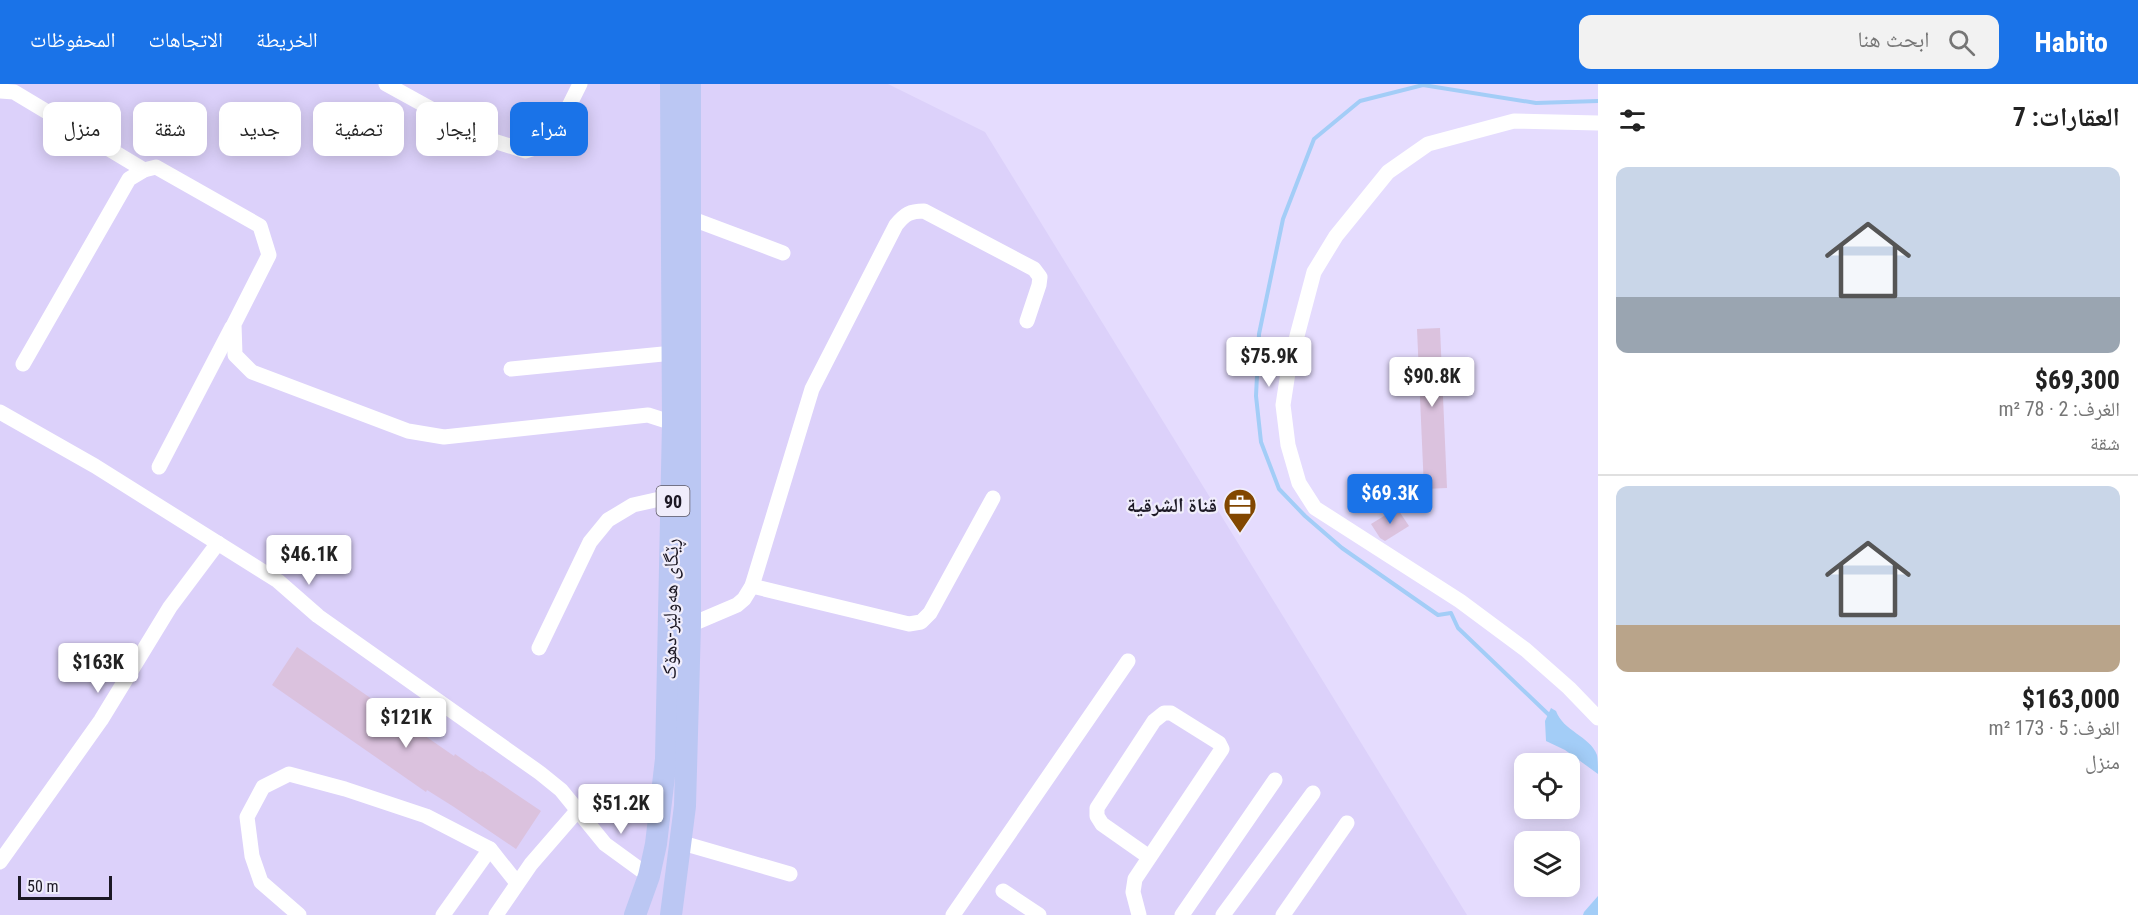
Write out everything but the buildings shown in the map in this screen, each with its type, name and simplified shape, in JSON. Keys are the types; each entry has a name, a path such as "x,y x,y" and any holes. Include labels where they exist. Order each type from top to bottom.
{"highway":[{"name":"ڕێگای هەولێر-دهۆک","path":"635,915 656,843 666,759 673,495 671,84"},
{"name":"ڕێگای هەولێر-دهۆک","path":"671,915 679,842 686,806 690,626 690,84"}],"street":[{"path":"386,84 484,138 526,151 547,144 558,128 580,84"},
{"path":"0,91 14,92 144,170"},
{"path":"1598,123 1514,121 1428,144 1388,172 1336,236 1314,272 1289,366 1283,405 1288,445 1299,483 1316,508 1460,601 1526,650 1569,688 1598,718"},
{"path":"22,364 129,179 144,170 156,167 260,226 269,255 159,467"},
{"path":"690,626 737,605 752,586 812,389 896,225 904,215 912,211 924,211 1034,269 1040,277 1039,285 1027,321"},
{"path":"690,218 783,253"},
{"path":"234,324 235,355 252,372 408,431 444,437 648,415 673,423"},
{"path":"511,369 673,354"},
{"path":"0,412 95,466 278,581 318,616 540,773 561,790 605,844 648,876"},
{"path":"538,648 590,542 608,520 633,506 673,495"},
{"path":"752,586 909,624 921,622 930,613 993,498"},
{"path":"0,862 101,720 170,607 218,543"},
{"path":"953,915 1128,661"},
{"path":"1139,915 1133,892 1135,879 1221,748 1219,743 1171,713 1164,713 1154,721 1097,808 1097,816 1102,824 1149,857"},
{"path":"299,915 261,882 252,856 247,817 263,787 289,774 345,789 426,816 490,849 517,883"},
{"path":"1182,915 1275,780"},
{"path":"1223,915 1312,793"},
{"path":"496,915 517,883 577,811"},
{"path":"1283,915 1347,823"},
{"path":"679,842 790,874"},
{"path":"442,915 490,849"},
{"path":"1003,891 1039,915"}],"shaded area":[{"path":"0,84 888,84 985,132 1467,915 0,915"}],"water":[{"path":"1551,708 1556,711 1564,724 1594,748 1597,755 1598,774 1580,761 1580,753 1569,753 1546,741 1545,721"},
{"path":"1598,896 1598,915 1583,915 1584,912"}],"waterway":[{"path":"1548,714 1458,628 1451,613 1438,615 1342,548 1305,516 1279,489 1261,442 1256,396 1259,334 1283,219 1314,139 1360,101 1423,85 1536,103 1598,101"}],"place":[{"name":"قناة الشرقية","path":"1240,534"}]}
